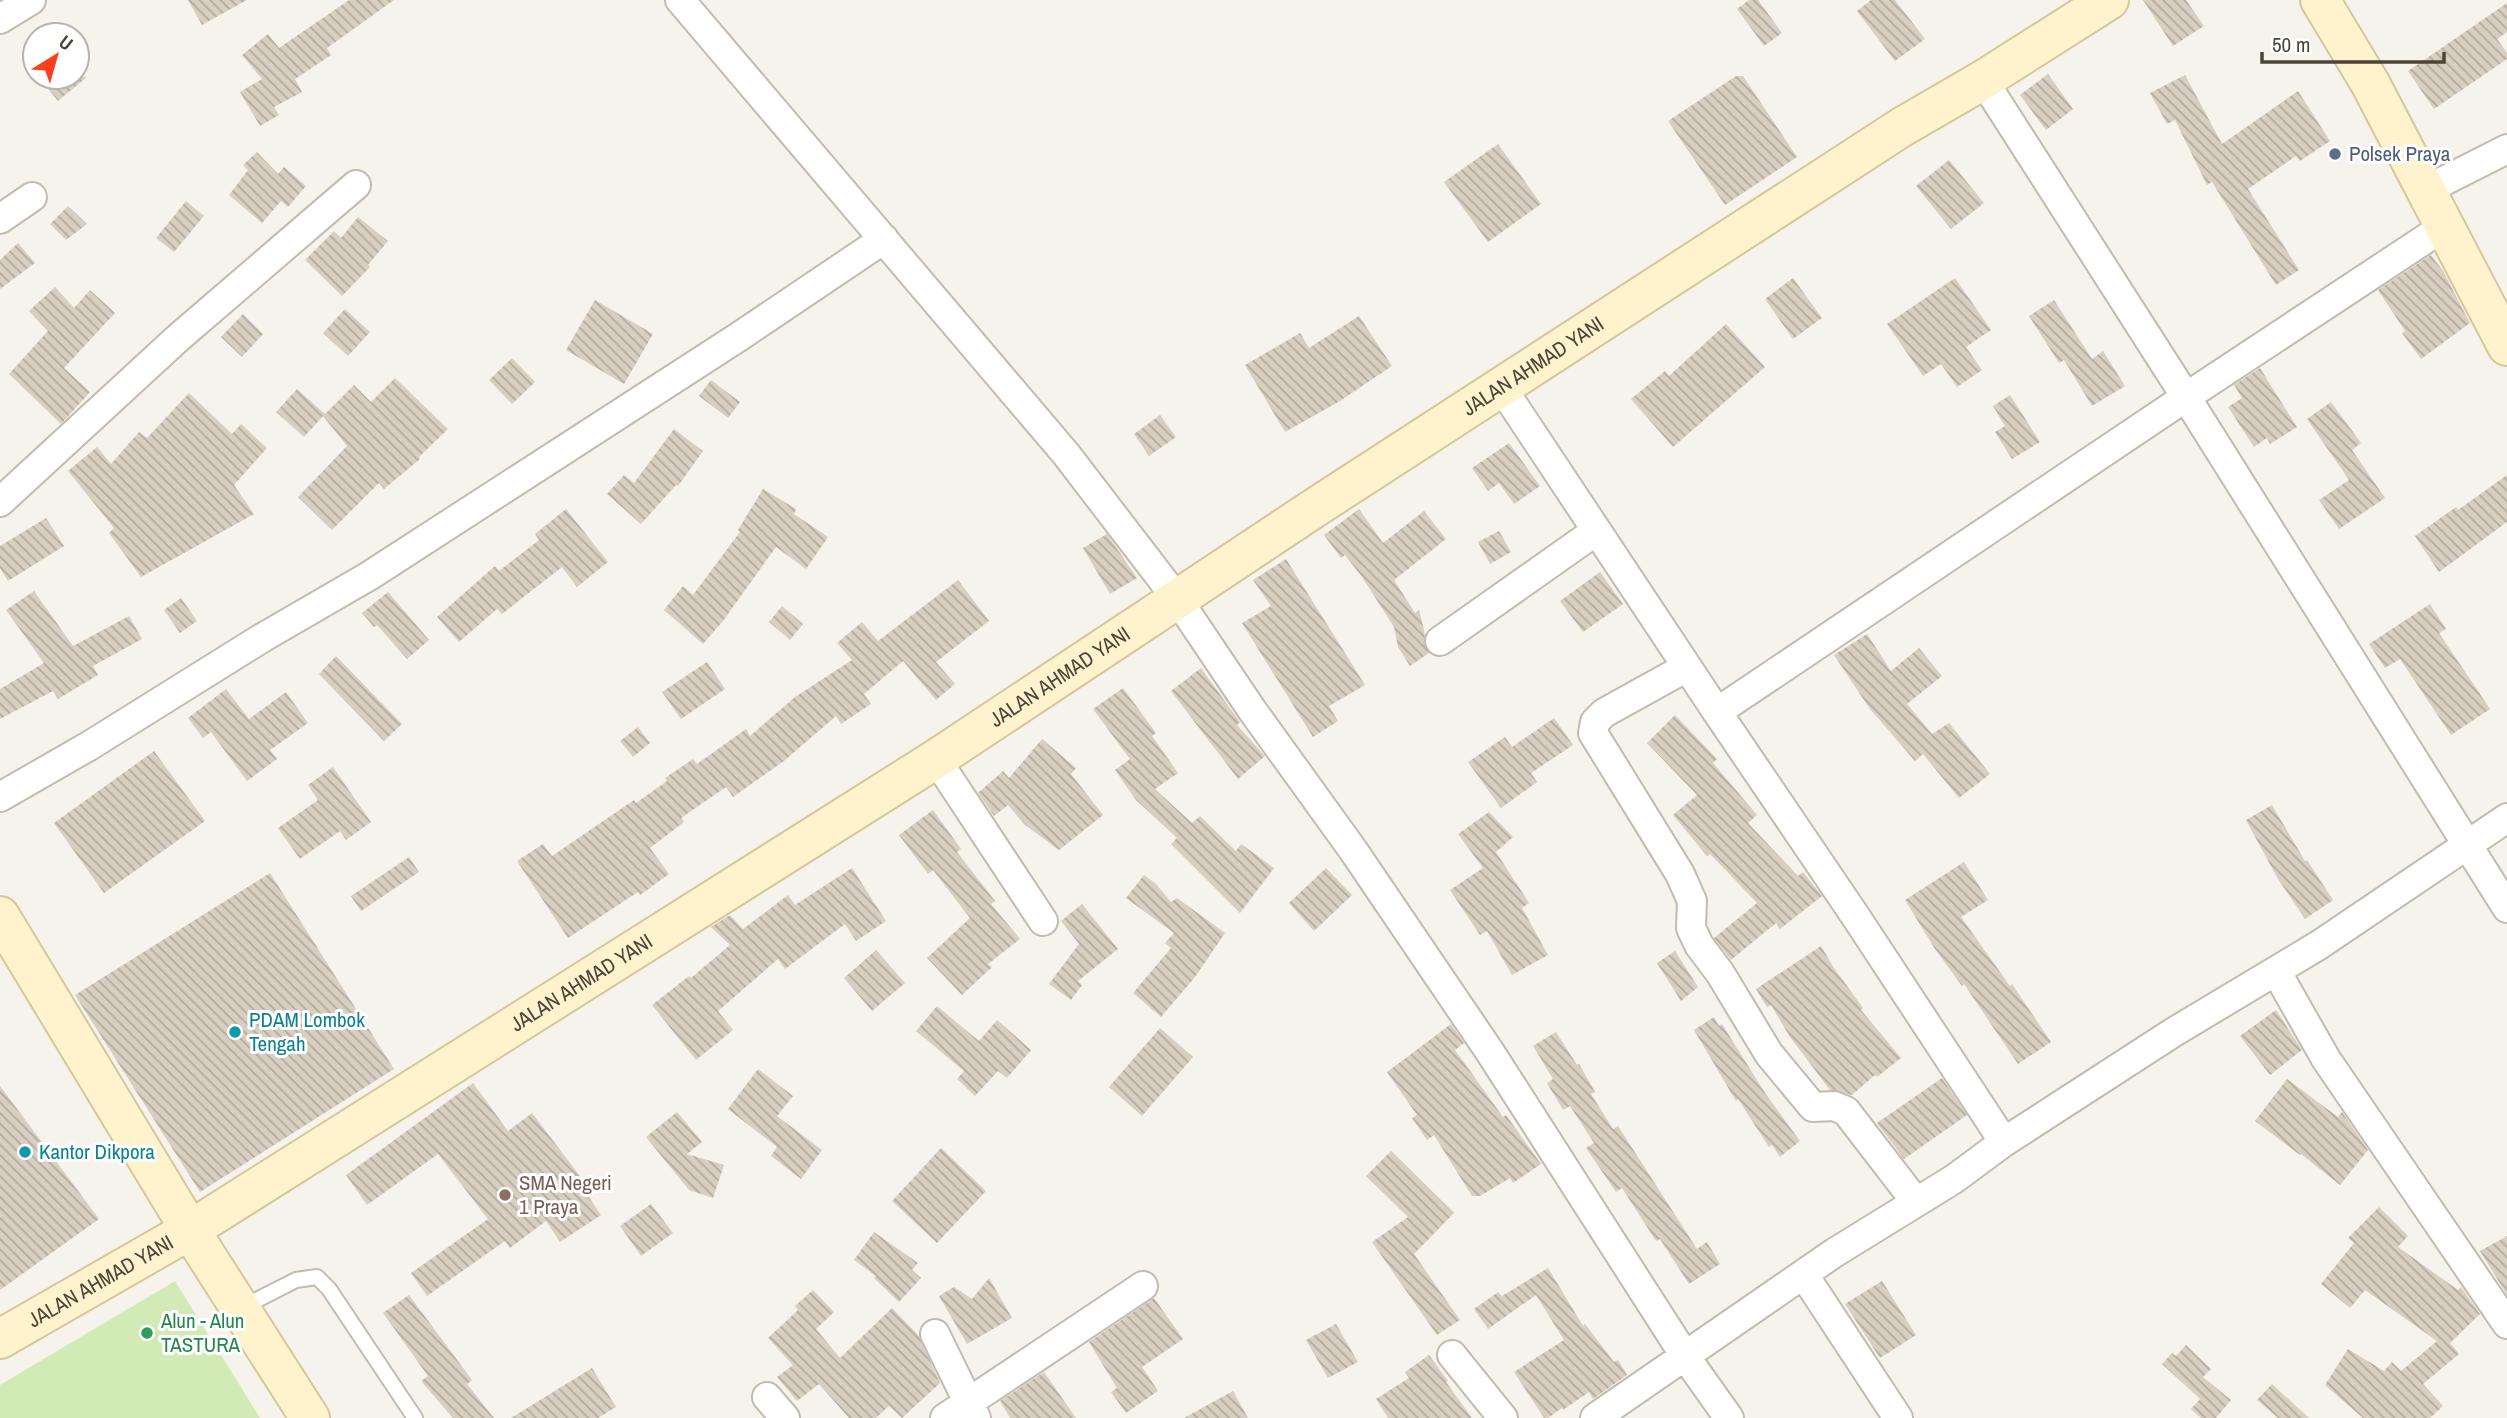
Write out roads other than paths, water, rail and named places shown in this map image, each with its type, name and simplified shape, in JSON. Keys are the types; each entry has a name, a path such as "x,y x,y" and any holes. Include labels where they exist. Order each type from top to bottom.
{"street":[{"path":"0,19 31,0"},
{"path":"680,0 1066,454 1178,600 1490,1052 1685,1356 1729,1418"},
{"name":"JALAN AHMAD YANI","path":"0,1339 190,1230 350,1120 936,759 1316,507 1902,127 1983,80 2109,0"},
{"path":"2329,4 2507,346"},
{"path":"1983,80 2507,908"},
{"path":"2426,190 2507,149"},
{"path":"0,502 178,338 356,186"},
{"path":"0,219 32,197"},
{"path":"1717,712 2445,226"},
{"path":"0,797 369,576 740,336 884,239"},
{"path":"1502,388 2004,1142"},
{"path":"1440,641 1596,531"},
{"path":"1687,667 1604,713 1595,722 1593,733 1680,874 1692,901 1690,928 1699,945 1720,973 1769,1054 1813,1107 1834,1106 1850,1115 1916,1202"},
{"path":"936,759 1044,921"},
{"path":"1595,1418 1804,1275 1954,1179 2004,1142 2174,1032 2374,908 2507,818"},
{"path":"0,916 190,1230 310,1418"},
{"path":"2276,971 2326,1059 2507,1324"},
{"path":"1804,1275 1898,1418"},
{"path":"935,1334 963,1413 1143,1286"},
{"path":"1452,1355 1503,1418"}],"lane":[{"path":"240,1309 296,1280 317,1277 329,1289 415,1418"}],"place":[{"name":"Polsek Praya","path":"2335,154"},
{"name":"PDAM Lombok Tengah","path":"235,1032"},
{"name":"Kantor Dikpora","path":"25,1152"},
{"name":"SMA Negeri 1 Praya","path":"505,1195"},
{"name":"Alun - Alun TASTURA","path":"147,1333"}]}
